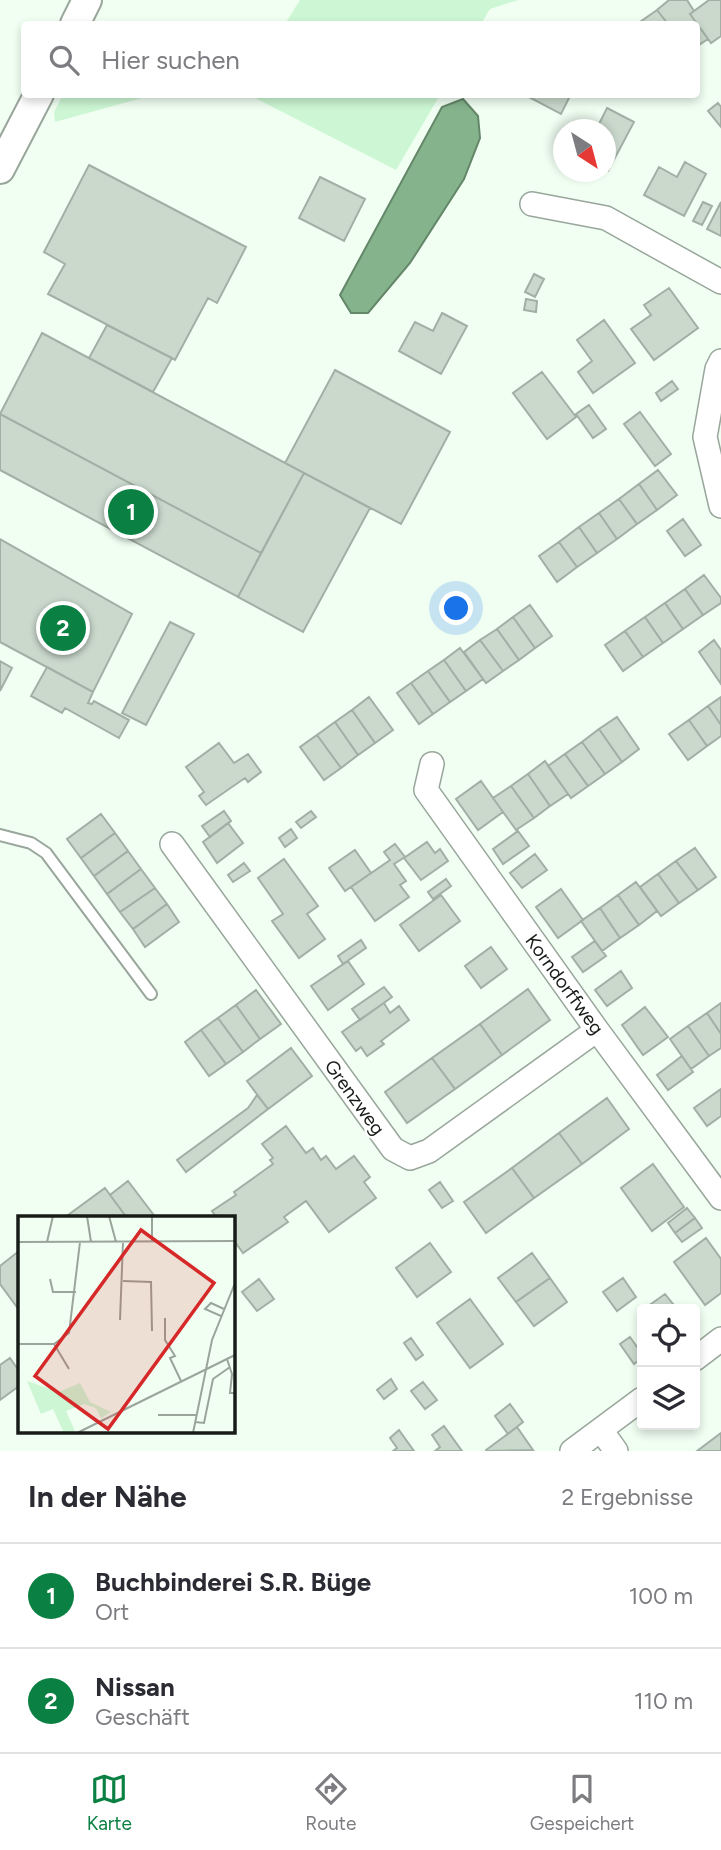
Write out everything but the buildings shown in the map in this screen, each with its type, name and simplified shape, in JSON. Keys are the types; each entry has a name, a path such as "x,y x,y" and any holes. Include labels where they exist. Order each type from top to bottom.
{"street":[{"path":"76,21 87,0"},
{"path":"0,169 36,98"},
{"path":"532,204 606,218 721,282"},
{"path":"721,361 717,369 705,437 721,506"},
{"name":"Korndorffweg","path":"432,764 426,790 721,1198"},
{"name":"Grenzweg","path":"172,844 393,1149 410,1158 429,1151 597,1030"},
{"path":"700,1355 721,1339"},
{"path":"572,1451 637,1403"},
{"path":"601,1430 616,1451"}],"lane":[{"path":"0,835 30,843 46,853 151,994"}],"shaded area":[{"path":"300,0 518,0 490,9 483,21 287,21"},
{"path":"61,98 142,98 55,122 54,112"},
{"path":"255,98 438,98 396,170"},
{"path":"463,99 478,116 480,138 464,179 410,263 368,313 351,313 340,295 442,107"}],"place":[{"name":"Buchbinderei S.R. Büge","path":"131,512"},
{"name":"Nissan","path":"63,628"}]}
